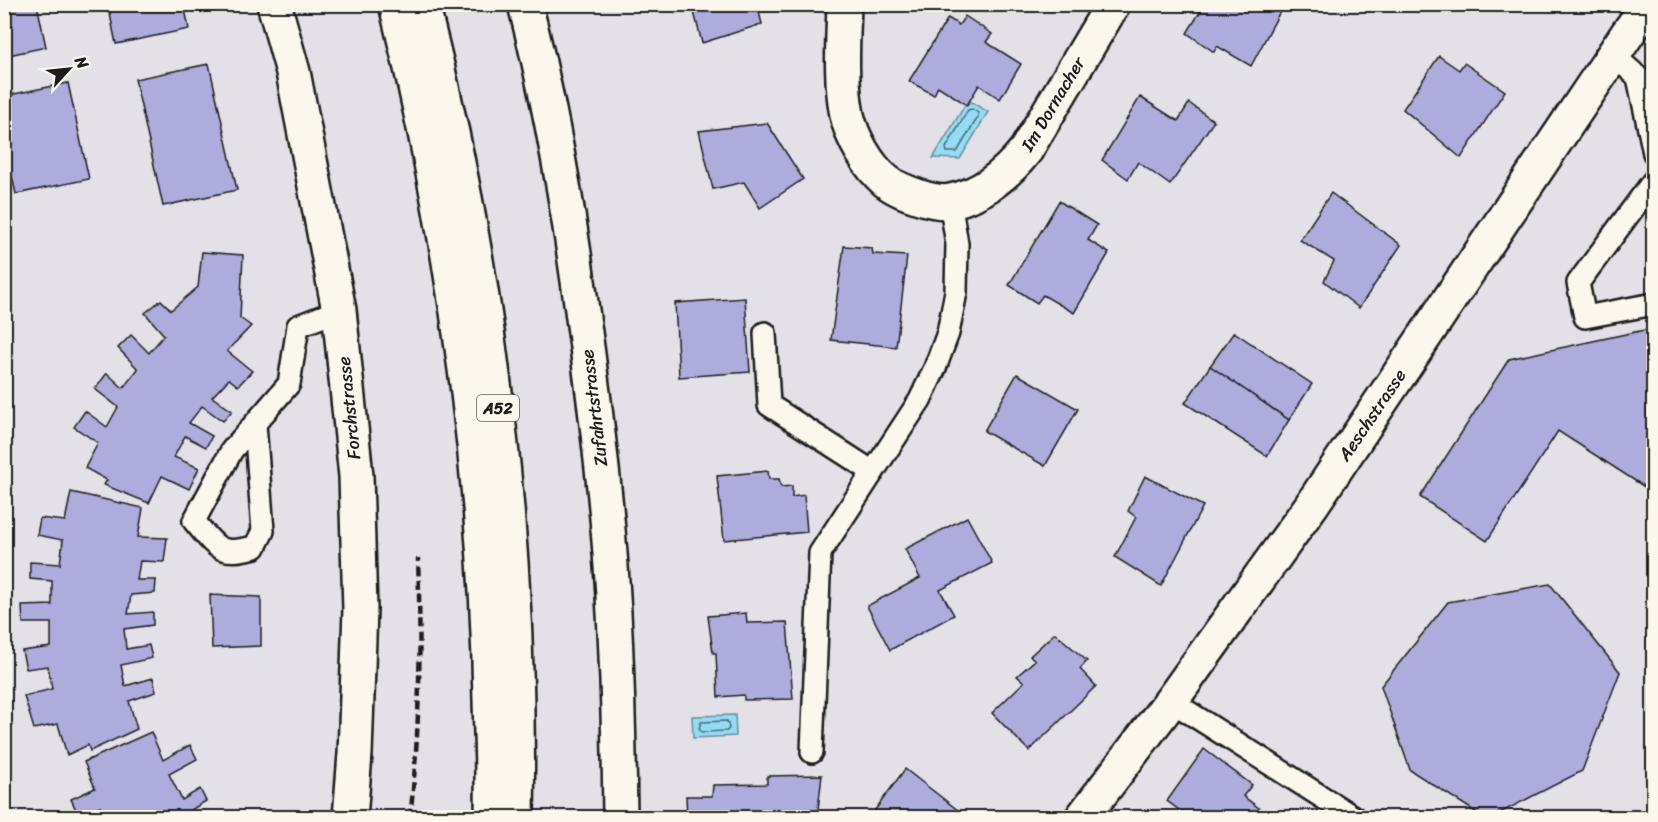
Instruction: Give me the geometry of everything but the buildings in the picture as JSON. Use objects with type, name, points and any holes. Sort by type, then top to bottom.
[{"type":"main road","name":"Forchstrasse","points":[[274,4],[293,72],[339,310],[356,476],[360,609],[355,754],[350,818]]},
{"type":"main road","name":"A52","points":[[396,4],[435,176],[461,329],[471,409],[480,493],[486,585],[490,665],[492,818]]},
{"type":"main road","name":"A52","points":[[422,4],[460,168],[498,404],[514,608],[519,746],[517,818]]},
{"type":"main road","name":"Zufahrtstrasse","points":[[525,4],[539,58],[571,228],[593,390],[609,542],[619,706],[620,818]]},
{"type":"main road","name":"Im Dornacher","points":[[844,4],[843,87],[848,116],[859,147],[885,181],[900,190],[929,200],[950,201],[982,188],[1015,165],[1113,4]]},
{"type":"main road","name":"Aeschstrasse","points":[[1082,818],[1171,701],[1311,506],[1649,4]]},
{"type":"lane","points":[[1614,54],[1638,77],[1653,153]]},
{"type":"lane","points":[[1653,180],[1578,283],[1585,317],[1653,304]]},
{"type":"lane","points":[[812,752],[820,553],[920,400],[948,333],[956,292],[957,244],[950,201]]},
{"type":"lane","points":[[255,424],[263,531],[255,547],[235,552],[217,548],[194,521],[232,450],[289,384],[298,326],[339,310]]},
{"type":"lane","points":[[765,333],[769,405],[873,472]]},
{"type":"lane","points":[[1171,701],[1355,818]]},
{"type":"water","points":[[968,100],[988,112],[960,159],[933,158]]},
{"type":"water","points":[[735,715],[736,736],[693,738],[692,716]]},
{"type":"railway","points":[[410,818],[419,688],[418,558]]}]
